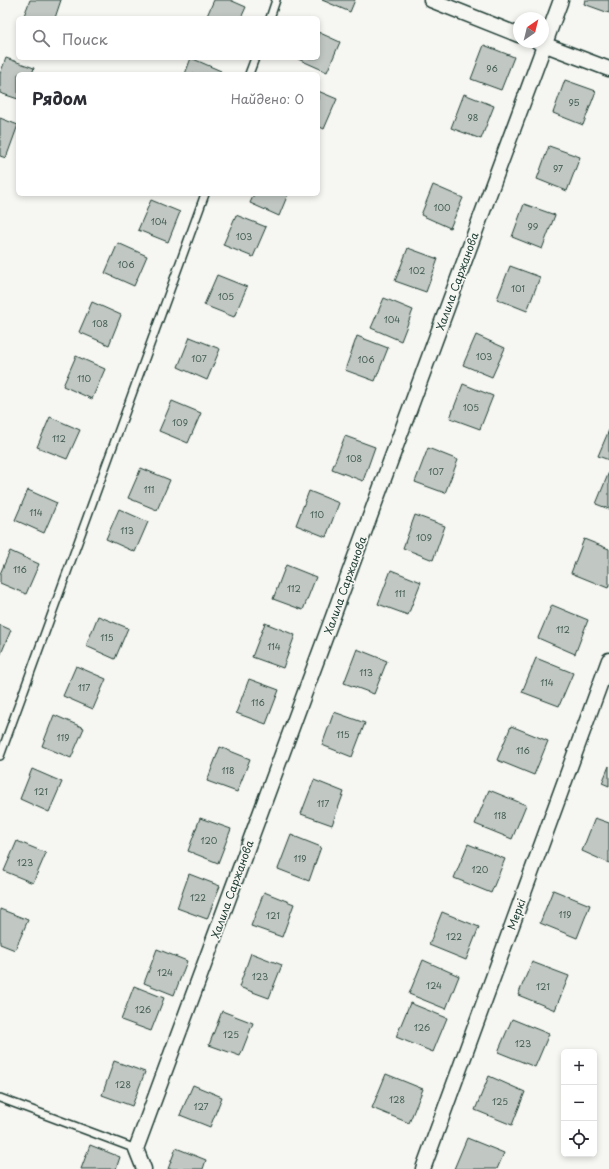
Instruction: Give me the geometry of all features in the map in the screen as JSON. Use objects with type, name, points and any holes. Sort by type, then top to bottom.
[{"type":"street","points":[[431,0],[513,33]]},
{"type":"street","name":"Халила Саржанова","points":[[549,26],[561,0]]},
{"type":"street","points":[[549,46],[609,70]]},
{"type":"street","name":"Халила Саржанова","points":[[136,1150],[539,48]]},
{"type":"street","name":"Меркі","points":[[423,1169],[609,660]]},
{"type":"street","points":[[136,1150],[144,1169]]},
{"type":"lane","points":[[271,16],[276,0]]},
{"type":"lane","points":[[250,72],[254,60]]},
{"type":"lane","points":[[0,756],[204,196]]},
{"type":"lane","points":[[0,1098],[136,1150]]},
{"type":"building","points":[[30,0],[61,0],[56,16],[24,16]]},
{"type":"building","points":[[214,0],[230,0],[246,7],[242,16],[207,16]]},
{"type":"building","points":[[322,0],[355,0],[350,12]]},
{"type":"building","points":[[585,0],[609,0],[609,13],[584,4]]},
{"type":"building","points":[[320,33],[340,42],[327,72],[300,60],[320,60]]},
{"type":"building","points":[[484,45],[514,57],[501,90],[471,79]]},
{"type":"building","points":[[6,58],[34,68],[33,72],[16,72],[16,98],[0,93],[0,74]]},
{"type":"building","points":[[190,60],[196,60],[221,71],[220,72],[186,72]]},
{"type":"building","points":[[565,80],[596,91],[583,125],[553,113]]},
{"type":"building","points":[[320,92],[337,99],[324,129],[320,127]]},
{"type":"building","points":[[464,94],[494,106],[481,139],[451,128]]},
{"type":"building","points":[[0,118],[16,124],[16,130],[6,158],[0,156]]},
{"type":"building","points":[[549,146],[580,157],[567,191],[537,179]]},
{"type":"building","points":[[433,185],[463,198],[450,228],[421,215]]},
{"type":"building","points":[[253,196],[287,196],[279,216],[250,203]]},
{"type":"building","points":[[151,200],[180,212],[168,242],[138,230]]},
{"type":"building","points":[[524,204],[555,215],[542,249],[512,237]]},
{"type":"building","points":[[236,215],[266,227],[253,257],[223,245]]},
{"type":"building","points":[[118,243],[147,256],[134,286],[105,273]]},
{"type":"building","points":[[408,248],[438,259],[426,292],[395,281]]},
{"type":"building","points":[[510,266],[540,277],[527,311],[497,299]]},
{"type":"building","points":[[217,275],[247,287],[234,317],[204,305]]},
{"type":"building","points":[[384,298],[413,310],[401,341],[371,328]]},
{"type":"building","points":[[92,302],[121,315],[109,345],[79,332]]},
{"type":"building","points":[[476,335],[505,348],[492,377],[463,365]]},
{"type":"building","points":[[357,336],[388,348],[375,381],[345,370]]},
{"type":"building","points":[[190,337],[220,349],[207,380],[178,367]]},
{"type":"building","points":[[76,356],[105,369],[92,399],[63,386]]},
{"type":"building","points":[[463,384],[493,396],[480,429],[450,418]]},
{"type":"building","points":[[172,401],[201,413],[188,443],[159,431]]},
{"type":"building","points":[[50,417],[80,430],[67,459],[37,447]]},
{"type":"building","points":[[609,430],[609,460],[598,456]]},
{"type":"building","points":[[345,436],[375,447],[363,481],[332,469]]},
{"type":"building","points":[[428,448],[458,460],[445,493],[415,482]]},
{"type":"building","points":[[141,468],[170,480],[157,510],[128,498]]},
{"type":"building","points":[[609,472],[609,509],[596,504]]},
{"type":"building","points":[[28,490],[57,503],[44,533],[15,520]]},
{"type":"building","points":[[309,491],[339,503],[326,537],[296,525]]},
{"type":"building","points":[[119,509],[148,522],[135,552],[106,539]]},
{"type":"building","points":[[415,515],[445,526],[433,560],[403,548]]},
{"type":"building","points":[[584,539],[609,549],[608,588],[571,573]]},
{"type":"building","points":[[10,551],[39,564],[26,594],[0,583],[0,574]]},
{"type":"building","points":[[286,565],[316,577],[303,610],[273,599]]},
{"type":"building","points":[[391,570],[421,582],[408,615],[378,604]]},
{"type":"building","points":[[552,605],[588,620],[575,654],[538,638]]},
{"type":"building","points":[[98,616],[128,628],[115,659],[86,646]]},
{"type":"building","points":[[265,623],[295,635],[283,668],[252,657]]},
{"type":"building","points":[[0,625],[11,630],[0,656]]},
{"type":"building","points":[[357,649],[387,661],[374,694],[344,683]]},
{"type":"building","points":[[536,658],[573,673],[559,706],[522,692]]},
{"type":"building","points":[[76,666],[106,679],[93,709],[63,696]]},
{"type":"building","points":[[249,679],[279,690],[266,724],[236,713]]},
{"type":"building","points":[[334,712],[365,723],[352,757],[322,745]]},
{"type":"building","points":[[54,715],[84,728],[71,758],[42,746]]},
{"type":"building","points":[[511,726],[548,741],[534,775],[497,760]]},
{"type":"building","points":[[220,747],[250,759],[237,792],[207,781]]},
{"type":"building","points":[[609,766],[609,786],[602,783]]},
{"type":"building","points":[[32,769],[62,782],[49,812],[20,799]]},
{"type":"building","points":[[314,780],[344,792],[332,825],[301,814]]},
{"type":"building","points":[[489,790],[526,805],[512,839],[475,824]]},
{"type":"building","points":[[200,818],[231,829],[218,863],[188,851]]},
{"type":"building","points":[[595,818],[609,823],[609,863],[582,851]]},
{"type":"building","points":[[291,835],[321,847],[309,881],[278,869]]},
{"type":"building","points":[[17,841],[46,853],[33,883],[4,871]]},
{"type":"building","points":[[468,844],[505,859],[491,893],[454,878]]},
{"type":"building","points":[[189,874],[220,886],[207,919],[177,908]]},
{"type":"building","points":[[553,890],[590,905],[577,938],[540,923]]},
{"type":"building","points":[[264,892],[294,904],[282,937],[251,926]]},
{"type":"building","points":[[0,909],[28,920],[15,950],[0,944]]},
{"type":"building","points":[[442,912],[479,927],[466,960],[429,945]]},
{"type":"building","points":[[157,949],[187,961],[174,995],[144,983]]},
{"type":"building","points":[[251,953],[282,965],[269,998],[239,987]]},
{"type":"building","points":[[423,960],[459,976],[446,1009],[409,994]]},
{"type":"building","points":[[532,962],[569,976],[555,1010],[518,995]]},
{"type":"building","points":[[134,986],[164,998],[151,1031],[121,1020]]},
{"type":"building","points":[[410,1003],[447,1018],[433,1052],[396,1037]]},
{"type":"building","points":[[222,1011],[253,1023],[240,1056],[209,1045]]},
{"type":"building","points":[[512,1019],[549,1034],[535,1067],[498,1052]]},
{"type":"building","points":[[114,1061],[145,1072],[132,1106],[102,1095]]},
{"type":"building","points":[[386,1074],[423,1089],[409,1123],[372,1108]]},
{"type":"building","points":[[489,1076],[525,1092],[512,1125],[475,1110]]},
{"type":"building","points":[[193,1085],[222,1097],[210,1127],[180,1115]]},
{"type":"building","points":[[467,1138],[504,1153],[497,1169],[454,1169]]},
{"type":"building","points":[[90,1145],[120,1157],[116,1169],[81,1169]]},
{"type":"building","points":[[176,1148],[206,1160],[203,1169],[168,1169]]}]
